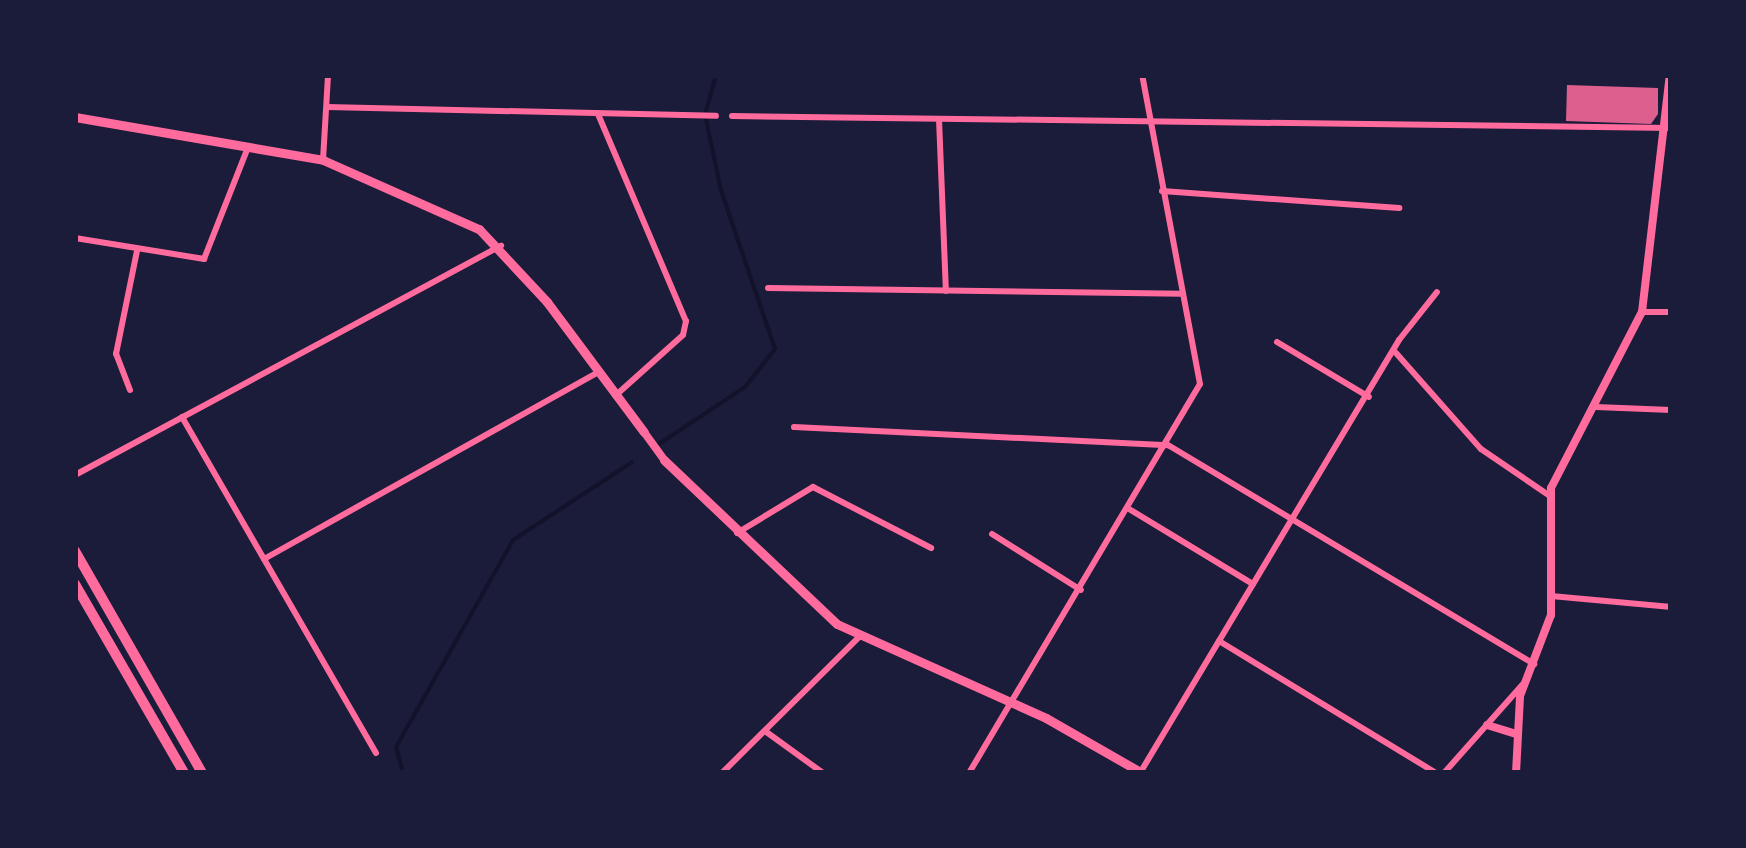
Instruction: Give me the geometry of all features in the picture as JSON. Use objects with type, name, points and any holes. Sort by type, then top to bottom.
[{"type":"main road","points":[[75,117],[247,150],[323,160],[432,205],[501,246],[644,432]]},
{"type":"main road","points":[[664,460],[736,534],[859,636],[1012,705],[1141,773]]},
{"type":"main road","points":[[75,551],[202,773]]},
{"type":"main road","points":[[75,584],[184,773]]},
{"type":"street","points":[[323,160],[328,75]]},
{"type":"street","points":[[969,773],[1130,510],[1200,384],[1142,75]]},
{"type":"street","points":[[1220,640],[1440,773],[1522,685],[1535,665],[1552,596],[1550,496],[1642,312],[1670,128],[1670,75]]},
{"type":"street","points":[[326,107],[716,116]]},
{"type":"street","points":[[598,114],[686,321],[683,335],[615,396]]},
{"type":"street","points":[[732,116],[1670,128]]},
{"type":"street","points":[[938,119],[946,290]]},
{"type":"street","points":[[75,238],[137,251],[208,257],[247,150]]},
{"type":"street","points":[[1162,192],[1399,208]]},
{"type":"street","points":[[75,475],[501,246]]},
{"type":"street","points":[[130,390],[116,354],[137,251]]},
{"type":"street","points":[[768,288],[1182,294]]},
{"type":"street","points":[[1141,773],[1291,520],[1437,292]]},
{"type":"street","points":[[1642,312],[1671,312]]},
{"type":"street","points":[[1277,342],[1370,397]]},
{"type":"street","points":[[1396,353],[1482,449],[1550,496]]},
{"type":"street","points":[[264,559],[599,372]]},
{"type":"street","points":[[1596,407],[1671,410]]},
{"type":"street","points":[[182,417],[376,753]]},
{"type":"street","points":[[794,426],[1168,444],[1535,665]]},
{"type":"street","points":[[644,432],[664,460]]},
{"type":"street","points":[[736,534],[813,487],[931,548]]},
{"type":"street","points":[[1130,510],[1253,584]]},
{"type":"street","points":[[992,534],[1081,590]]},
{"type":"street","points":[[1552,596],[1671,607]]},
{"type":"street","points":[[722,773],[859,636]]},
{"type":"street","points":[[1516,773],[1522,685]]},
{"type":"street","points":[[1488,725],[1517,734]]},
{"type":"street","points":[[766,731],[823,773]]},
{"type":"building","points":[[1567,85],[1658,88],[1658,114],[1651,124],[1566,121]]},
{"type":"waterway","points":[[659,444],[745,387],[775,349],[721,190],[705,115],[716,75]]},
{"type":"waterway","points":[[403,773],[396,747],[513,540],[632,462]]}]
